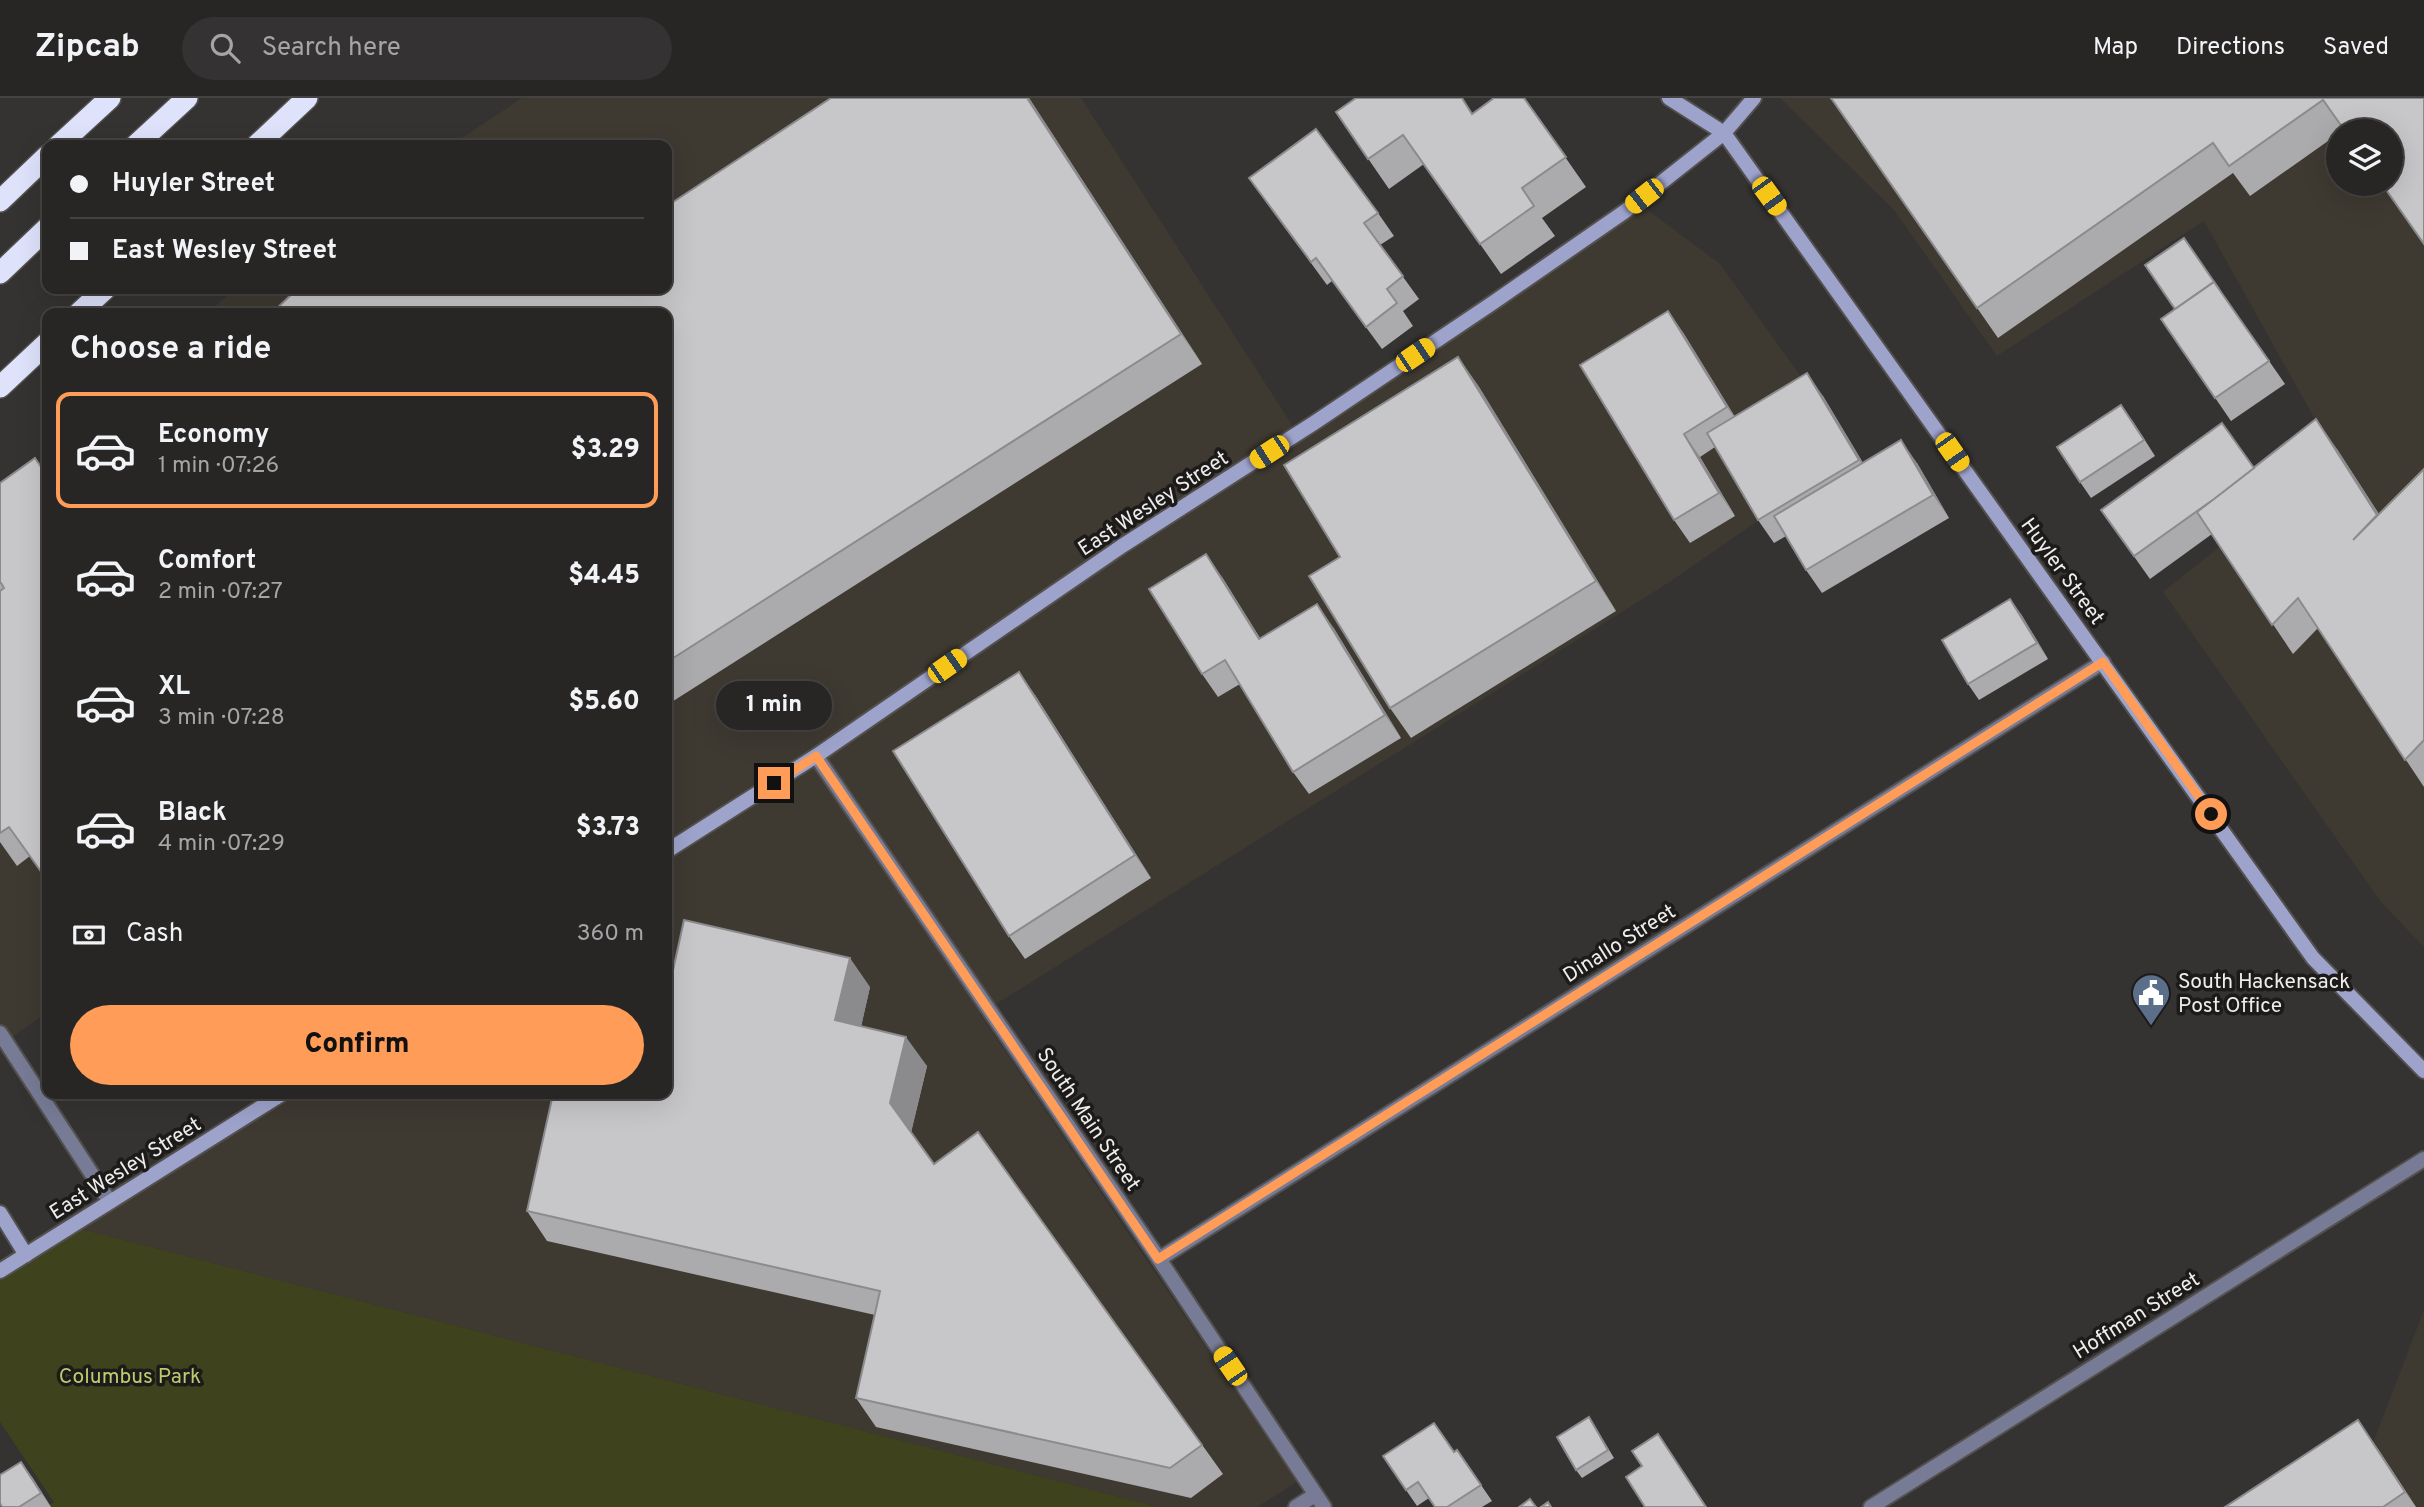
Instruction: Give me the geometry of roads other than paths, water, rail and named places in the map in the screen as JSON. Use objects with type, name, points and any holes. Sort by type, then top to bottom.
[{"type":"highway","points":[[64,140],[110,98]]},
{"type":"highway","points":[[141,140],[187,98]]},
{"type":"highway","points":[[262,140],[307,98]]},
{"type":"highway","points":[[0,201],[42,161]]},
{"type":"highway","points":[[0,273],[42,233]]},
{"type":"highway","points":[[84,308],[100,294]]},
{"type":"highway","points":[[0,387],[42,348]]},
{"type":"street","name":"Huyler Street","points":[[1669,98],[1724,133],[2314,958],[2424,1071]]},
{"type":"street","name":"East Wesley Street","points":[[672,848],[816,756],[1122,546],[1290,439],[1624,212],[1724,133],[1754,98]]},
{"type":"street","name":"Dinallo Street","points":[[1158,1259],[2103,662]]},
{"type":"street","name":"South Main Street","points":[[816,756],[1319,1501]]},
{"type":"street","points":[[0,1033],[42,1098]]},
{"type":"street","points":[[43,1099],[110,1202]]},
{"type":"street","name":"East Wesley Street","points":[[0,1271],[274,1099]]},
{"type":"street","name":"Hoffman Street","points":[[1871,1507],[2424,1158]]},
{"type":"street","points":[[0,1213],[26,1255]]},
{"type":"street","points":[[1296,1507],[1319,1501]]},
{"type":"place","name":"South Hackensack Post Office","points":[[2151,1027]]},
{"type":"park label","name":"Columbus Park","points":[[130,1376]]}]
